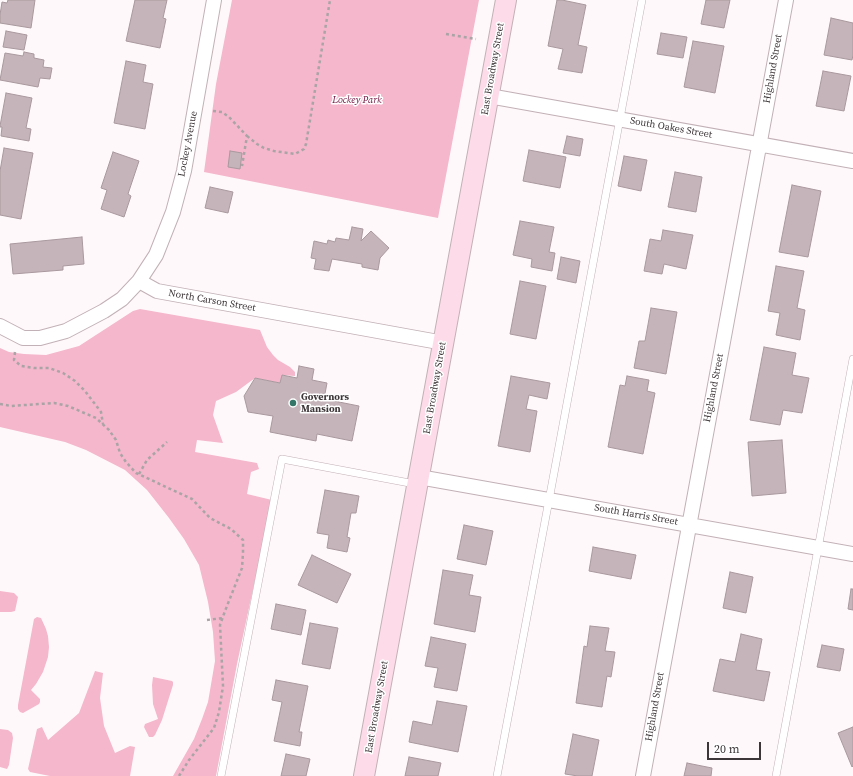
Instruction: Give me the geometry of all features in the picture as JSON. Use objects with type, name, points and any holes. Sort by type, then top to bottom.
[{"type":"street","name":"Lockey Avenue","points":[[139,281],[156,255],[174,212],[184,171],[214,0]]},
{"type":"street","name":"East Broadway Street","points":[[364,776],[506,0]]},
{"type":"street","name":"Highland Street","points":[[642,776],[786,0]]},
{"type":"street","name":"South Oakes Street","points":[[488,96],[853,161]]},
{"type":"street","points":[[0,326],[23,338],[40,338],[66,331],[104,311],[122,299],[139,281]]},
{"type":"street","name":"North Carson Street","points":[[139,281],[157,291],[444,343]]},
{"type":"street","name":"South Harris Street","points":[[418,481],[549,500],[853,554]]},
{"type":"lane","points":[[497,776],[642,0]]},
{"type":"lane","points":[[776,776],[853,359]]},
{"type":"lane","points":[[222,776],[282,459],[418,481]]},
{"type":"path","points":[[213,111],[222,112],[229,117],[247,136],[264,148],[274,152],[294,154],[304,149],[330,0]]},
{"type":"path","points":[[446,34],[476,39]]},
{"type":"path","points":[[242,166],[247,136]]},
{"type":"path","points":[[15,352],[14,360],[21,366],[49,368],[63,372],[75,381],[86,391],[101,412],[103,425]]},
{"type":"path","points":[[0,404],[11,406],[54,403],[68,406],[96,418],[109,430],[116,440],[120,453],[136,473],[192,499],[210,518],[231,529],[243,540],[242,568],[220,626],[223,686],[219,712],[214,728],[189,760],[179,776]]},
{"type":"path","points":[[139,474],[147,460],[167,442]]},
{"type":"path","points":[[207,620],[223,618]]},
{"type":"green space","name":"Lockey Park","points":[[232,0],[479,0],[438,218],[204,172],[216,84]]},
{"type":"green space","points":[[140,309],[260,330],[267,347],[273,355],[295,372],[295,376],[282,375],[280,383],[255,378],[236,392],[216,401],[213,415],[223,443],[197,440],[195,452],[257,463],[259,469],[251,472],[247,494],[272,500],[237,664],[216,776],[173,776],[194,739],[202,719],[208,702],[215,661],[213,632],[208,602],[199,565],[184,539],[147,490],[125,470],[86,450],[65,442],[0,427],[0,348],[9,352],[46,355],[79,346],[133,311]]},
{"type":"green space","points":[[0,591],[14,593],[18,597],[15,611],[0,612]]},
{"type":"green space","points":[[37,617],[41,618],[48,636],[48,657],[43,672],[31,690],[40,699],[40,702],[23,713],[18,709],[18,705],[34,619]]},
{"type":"green space","points":[[95,671],[103,673],[100,698],[104,726],[115,753],[130,746],[135,747],[130,776],[50,776],[30,772],[28,769],[37,729],[42,727],[48,740],[79,713]]},
{"type":"green space","points":[[153,677],[172,681],[173,685],[162,720],[155,735],[153,737],[149,737],[144,727],[145,724],[158,719],[153,704]]},
{"type":"green space","points":[[0,729],[8,730],[12,733],[13,738],[9,765],[7,769],[0,767]]},
{"type":"building","points":[[8,0],[35,0],[31,28],[0,23],[2,2],[7,3]]},
{"type":"building","points":[[135,0],[167,0],[163,18],[166,19],[160,48],[126,41]]},
{"type":"building","points":[[557,0],[586,5],[578,45],[587,47],[582,73],[558,69],[563,49],[548,46]]},
{"type":"building","points":[[706,0],[730,0],[724,28],[701,24]]},
{"type":"building","points":[[831,18],[853,23],[852,60],[824,55]]},
{"type":"building","points":[[6,31],[27,35],[24,50],[3,47]]},
{"type":"building","points":[[661,33],[687,37],[683,58],[657,54]]},
{"type":"building","points":[[693,41],[724,46],[715,93],[684,87]]},
{"type":"building","points":[[24,52],[34,54],[34,58],[44,60],[43,67],[52,68],[50,79],[40,78],[38,87],[0,80],[5,53],[23,56]]},
{"type":"building","points":[[126,61],[146,65],[143,82],[153,84],[145,129],[114,123]]},
{"type":"building","points":[[823,71],[851,76],[844,111],[816,106]]},
{"type":"building","points":[[6,93],[32,98],[26,128],[31,129],[29,141],[1,136],[2,127],[0,126]]},
{"type":"building","points":[[567,136],[583,139],[580,156],[563,153]]},
{"type":"building","points":[[4,148],[33,153],[21,219],[0,215],[0,171]]},
{"type":"building","points":[[529,150],[566,157],[560,188],[523,181]]},
{"type":"building","points":[[230,151],[242,153],[240,169],[228,167]]},
{"type":"building","points":[[113,152],[139,161],[128,194],[131,196],[124,217],[101,209],[107,190],[101,188]]},
{"type":"building","points":[[624,156],[647,160],[641,191],[618,186]]},
{"type":"building","points":[[675,172],[702,177],[696,212],[668,207]]},
{"type":"building","points":[[792,185],[821,191],[808,257],[779,252]]},
{"type":"building","points":[[210,187],[233,192],[228,213],[205,208]]},
{"type":"building","points":[[520,221],[554,227],[549,252],[555,253],[552,271],[531,267],[532,259],[513,255]]},
{"type":"building","points":[[352,227],[363,229],[361,241],[371,231],[389,248],[380,258],[378,270],[362,267],[362,264],[332,259],[329,271],[314,269],[316,259],[311,258],[314,241],[327,244],[328,240],[335,242],[336,238],[349,240]]},
{"type":"building","points":[[663,230],[693,235],[686,269],[664,264],[662,274],[644,271],[650,239],[661,241]]},
{"type":"building","points":[[82,237],[84,264],[63,266],[63,270],[13,274],[10,244]]},
{"type":"building","points":[[561,257],[580,261],[576,283],[557,279]]},
{"type":"building","points":[[776,266],[804,271],[797,308],[805,310],[800,340],[776,335],[780,313],[768,311]]},
{"type":"building","points":[[520,281],[546,286],[536,339],[510,334]]},
{"type":"building","points":[[651,308],[677,312],[666,374],[634,368],[639,341],[645,341]]},
{"type":"building","points":[[764,347],[796,353],[792,375],[809,378],[802,413],[783,410],[780,425],[750,420]]},
{"type":"building","name":"Governors Mansion","points":[[299,366],[314,369],[312,380],[327,383],[324,399],[359,406],[352,441],[317,434],[316,441],[270,432],[273,416],[248,412],[244,396],[255,378],[280,383],[282,375],[297,378]]},
{"type":"building","points":[[511,376],[550,383],[547,399],[529,395],[526,409],[537,411],[530,452],[498,446]]},
{"type":"building","points":[[627,376],[649,380],[647,391],[655,393],[643,454],[608,447],[620,385],[625,386]]},
{"type":"building","points":[[782,440],[786,493],[752,496],[748,442]]},
{"type":"building","points":[[325,490],[359,496],[356,513],[351,513],[347,537],[350,538],[347,552],[327,548],[329,535],[317,533]]},
{"type":"building","points":[[464,525],[493,531],[486,565],[457,559]]},
{"type":"building","points":[[593,547],[636,555],[631,579],[589,571]]},
{"type":"building","points":[[312,555],[351,574],[337,603],[298,585]]},
{"type":"building","points":[[443,570],[473,575],[469,595],[481,597],[475,632],[434,624]]},
{"type":"building","points":[[730,572],[753,577],[746,613],[723,608]]},
{"type":"building","points":[[851,589],[853,589],[853,610],[848,609]]},
{"type":"building","points":[[276,604],[306,610],[301,635],[271,629]]},
{"type":"building","points":[[310,623],[338,628],[330,669],[302,664]]},
{"type":"building","points":[[590,626],[609,628],[605,651],[615,652],[611,677],[607,676],[602,707],[576,703],[584,646],[587,647]]},
{"type":"building","points":[[741,634],[762,639],[756,670],[770,672],[764,701],[713,691],[720,659],[735,662]]},
{"type":"building","points":[[431,637],[466,644],[457,691],[434,687],[438,668],[425,666]]},
{"type":"building","points":[[822,645],[844,649],[840,671],[817,667]]},
{"type":"building","points":[[276,680],[308,686],[299,732],[302,732],[300,746],[274,741],[282,702],[272,700]]},
{"type":"building","points":[[437,701],[467,706],[458,752],[409,742],[413,721],[432,725]]},
{"type":"building","points":[[853,727],[853,766],[852,767],[838,733]]},
{"type":"building","points":[[573,734],[599,740],[592,776],[565,774]]},
{"type":"building","points":[[286,754],[310,759],[306,776],[281,776]]},
{"type":"building","points":[[409,757],[441,763],[438,776],[405,776]]},
{"type":"building","points":[[687,763],[712,768],[711,776],[684,776]]},
{"type":"place","name":"Governors Mansion","points":[[293,403]]}]
